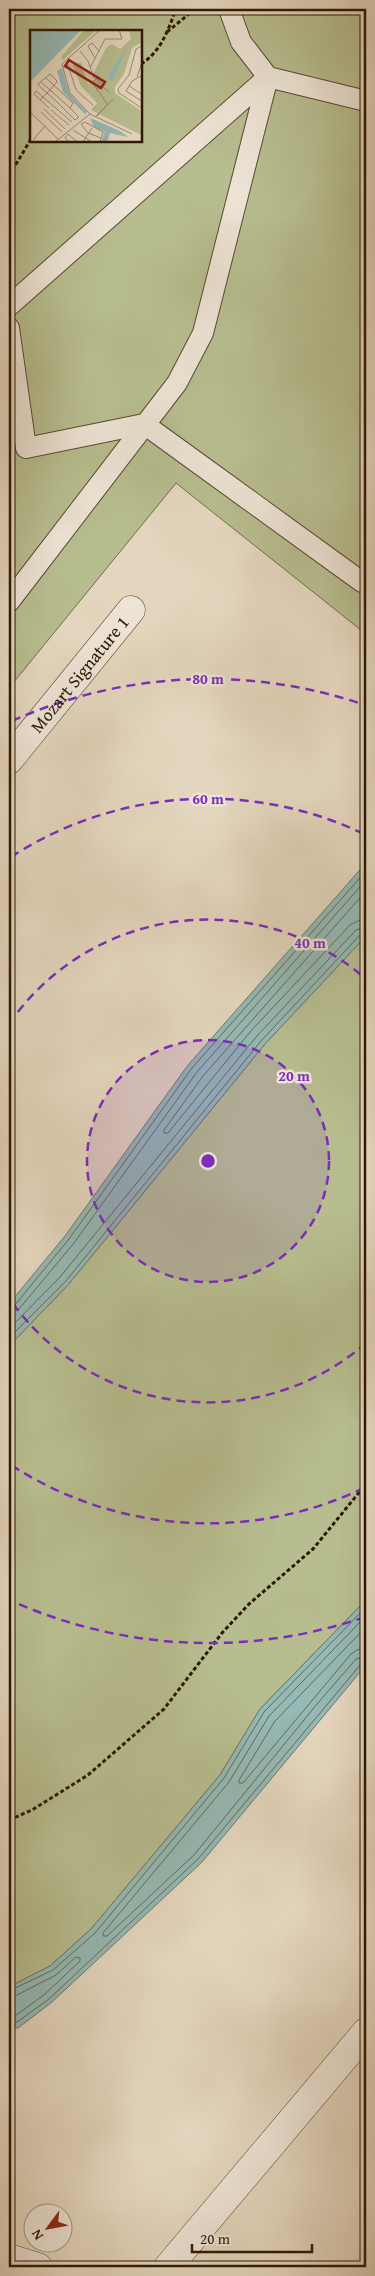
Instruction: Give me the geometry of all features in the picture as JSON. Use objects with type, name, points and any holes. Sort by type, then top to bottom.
[{"type":"street","name":"Mozart Signature 1","points":[[9,760],[130,610]]},
{"type":"street","points":[[168,2267],[366,2032]]},
{"type":"street","points":[[9,2258],[38,2267]]},
{"type":"lane","points":[[229,9],[241,42],[268,77],[366,101]]},
{"type":"lane","points":[[9,306],[268,77]]},
{"type":"lane","points":[[9,602],[176,383],[202,333],[268,77]]},
{"type":"lane","points":[[9,328],[26,448],[144,424],[362,582],[366,582]]},
{"type":"path","points":[[142,63],[153,57],[167,32],[176,9]]},
{"type":"path","points":[[167,32],[195,9]]},
{"type":"path","points":[[9,176],[30,141]]},
{"type":"path","points":[[9,1820],[32,1810],[88,1775],[157,1715],[248,1604],[313,1549],[366,1484]]},
{"type":"green space","points":[[9,9],[366,9],[366,634],[176,483],[9,688]]},
{"type":"green space","points":[[366,936],[366,1600],[260,1709],[220,1775],[91,1929],[50,1966],[9,1987],[9,1346],[68,1285],[265,1044]]},
{"type":"water","points":[[366,863],[366,936],[265,1044],[68,1285],[9,1346],[9,1304],[65,1236],[188,1065]]},
{"type":"water","points":[[366,1600],[366,1665],[202,1862],[52,2002],[18,2028],[9,2027],[9,1987],[50,1966],[91,1929],[220,1775],[260,1709]]}]
